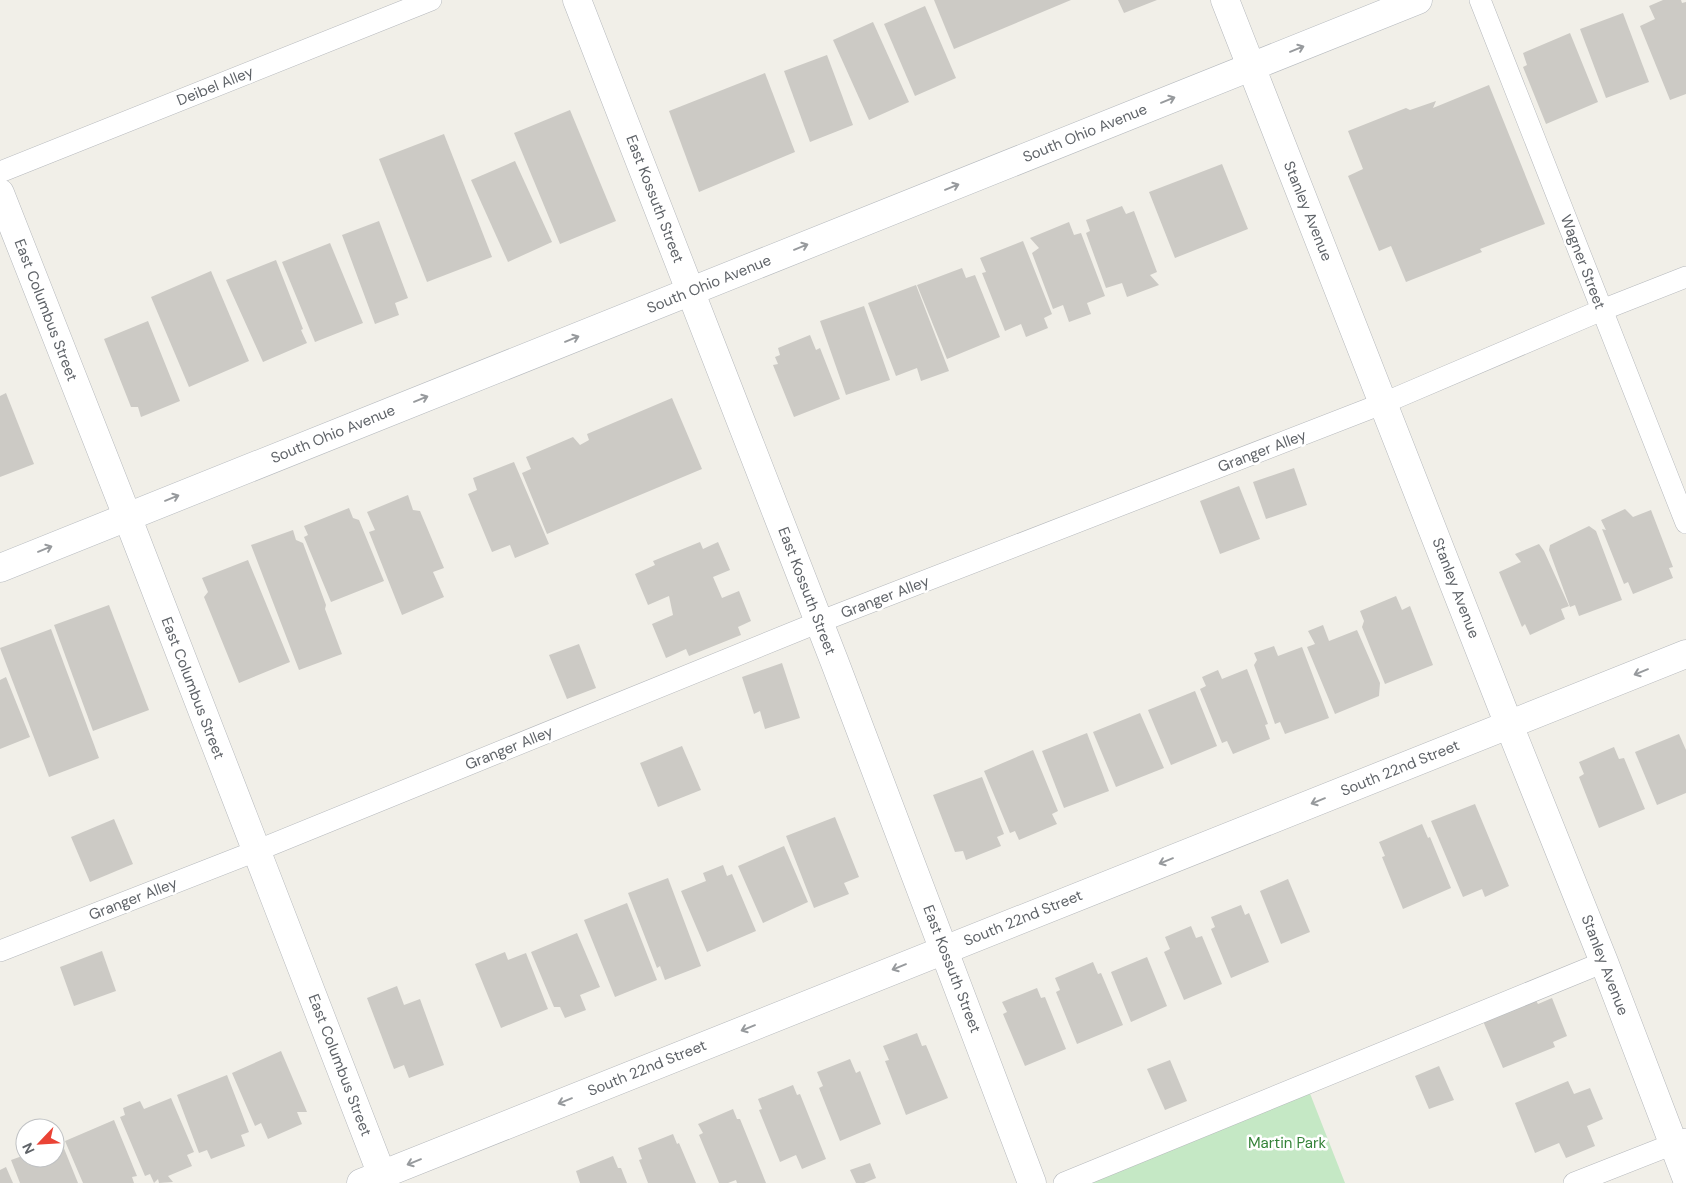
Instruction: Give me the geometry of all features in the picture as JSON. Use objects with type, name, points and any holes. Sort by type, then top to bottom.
[{"type":"street","name":"East Kossuth Street","points":[[578,0],[819,622],[1032,1183]]},
{"type":"street","name":"Stanley Avenue","points":[[1225,0],[1509,725],[1604,962],[1680,1141],[1686,1177]]},
{"type":"street","name":"South Ohio Avenue","points":[[0,568],[1418,0]]},
{"type":"street","name":"East Columbus Street","points":[[0,193],[256,850],[376,1180]]},
{"type":"street","name":"South 22nd Street","points":[[376,1180],[944,949],[1686,654]]},
{"type":"lane","name":"Deibel Alley","points":[[0,172],[430,0]]},
{"type":"lane","name":"Wagner Street","points":[[1480,0],[1686,523]]},
{"type":"lane","name":"Granger Alley","points":[[0,951],[256,850],[819,622],[1384,403],[1602,310],[1686,277]]},
{"type":"lane","points":[[1064,1183],[1604,962]]},
{"type":"lane","points":[[1574,1183],[1680,1141]]},
{"type":"green space","name":"Martin Park","points":[[1309,1091],[1345,1183],[1085,1183]]},
{"type":"building","points":[[934,0],[1071,0],[954,49]]},
{"type":"building","points":[[1118,0],[1157,0],[1124,13]]},
{"type":"building","points":[[1663,0],[1681,0],[1682,3],[1686,2],[1686,94],[1670,100],[1640,26],[1655,19],[1649,6]]},
{"type":"building","points":[[925,6],[956,78],[915,96],[884,24]]},
{"type":"building","points":[[1623,13],[1649,82],[1606,98],[1580,29]]},
{"type":"building","points":[[873,22],[909,102],[869,120],[833,40]]},
{"type":"building","points":[[1570,33],[1598,102],[1546,124],[1523,67],[1527,65],[1523,53]]},
{"type":"building","points":[[827,55],[853,125],[810,142],[784,71]]},
{"type":"building","points":[[765,73],[795,152],[699,192],[669,111]]},
{"type":"building","points":[[1489,85],[1545,224],[1480,249],[1482,252],[1406,282],[1391,246],[1379,251],[1348,176],[1363,169],[1348,131],[1406,108],[1410,110],[1436,101],[1433,108]]},
{"type":"building","points":[[570,110],[616,221],[560,244],[514,133]]},
{"type":"building","points":[[444,134],[492,257],[427,282],[379,159]]},
{"type":"building","points":[[515,161],[552,242],[508,262],[471,180]]},
{"type":"building","points":[[1222,164],[1248,229],[1175,258],[1149,192]]},
{"type":"building","points":[[1122,206],[1126,214],[1134,211],[1157,272],[1150,275],[1159,285],[1127,297],[1122,283],[1106,288],[1086,233],[1090,231],[1086,220]]},
{"type":"building","points":[[379,221],[408,298],[395,303],[399,315],[375,324],[342,235]]},
{"type":"building","points":[[1069,222],[1074,235],[1081,233],[1105,296],[1087,303],[1091,314],[1069,322],[1063,305],[1053,309],[1032,253],[1039,248],[1030,238]]},
{"type":"building","points":[[1023,241],[1052,314],[1044,318],[1048,328],[1026,337],[1021,324],[1005,331],[982,273],[986,272],[980,258]]},
{"type":"building","points":[[330,243],[363,323],[315,342],[282,262]]},
{"type":"building","points":[[276,260],[307,343],[263,362],[226,280]]},
{"type":"building","points":[[962,268],[966,278],[975,275],[1000,337],[947,359],[917,285]]},
{"type":"building","points":[[211,271],[249,361],[189,387],[151,297]]},
{"type":"building","points":[[916,285],[949,371],[921,381],[917,368],[896,376],[868,303]]},
{"type":"building","points":[[864,306],[890,380],[846,395],[820,321]]},
{"type":"building","points":[[148,321],[180,401],[141,417],[138,407],[131,407],[104,339]]},
{"type":"building","points":[[810,335],[816,350],[820,348],[840,399],[794,417],[773,365],[778,364],[775,357],[780,355],[778,348]]},
{"type":"building","points":[[6,393],[34,464],[0,477],[0,396]]},
{"type":"building","points":[[672,398],[702,469],[547,534],[522,473],[531,469],[526,457],[573,437],[580,445],[589,440],[587,434]]},
{"type":"building","points":[[514,462],[549,544],[515,558],[510,545],[492,552],[468,494],[477,490],[473,478]]},
{"type":"building","points":[[1294,468],[1307,505],[1266,519],[1253,482]]},
{"type":"building","points":[[1239,486],[1260,539],[1220,554],[1200,501]]},
{"type":"building","points":[[408,495],[413,510],[420,511],[444,568],[433,572],[444,597],[402,615],[369,532],[375,530],[367,512]]},
{"type":"building","points":[[349,508],[353,518],[359,520],[384,581],[331,602],[304,537],[308,535],[304,526]]},
{"type":"building","points":[[1625,509],[1633,517],[1651,510],[1673,567],[1669,568],[1673,578],[1633,594],[1628,582],[1624,584],[1602,529],[1606,530],[1601,520]]},
{"type":"building","points":[[1589,526],[1596,531],[1622,600],[1579,616],[1575,605],[1570,607],[1549,550],[1550,545]]},
{"type":"building","points":[[293,530],[296,540],[303,543],[342,654],[299,670],[251,545]]},
{"type":"building","points":[[700,542],[703,549],[718,542],[730,570],[713,577],[722,598],[739,591],[751,621],[738,627],[741,635],[689,656],[686,649],[666,658],[652,624],[673,615],[669,596],[648,605],[635,574],[655,565],[653,561]]},
{"type":"building","points":[[1539,544],[1569,606],[1561,609],[1565,619],[1530,635],[1525,624],[1522,627],[1499,572],[1521,562],[1515,554]]},
{"type":"building","points":[[248,560],[290,662],[239,683],[204,597],[208,592],[202,578]]},
{"type":"building","points":[[1396,596],[1402,610],[1410,606],[1433,665],[1385,684],[1362,627],[1364,621],[1360,611]]},
{"type":"building","points":[[109,605],[149,710],[93,731],[54,625]]},
{"type":"building","points":[[1323,625],[1329,641],[1357,630],[1380,683],[1379,696],[1335,714],[1307,647],[1315,644],[1308,631]]},
{"type":"building","points":[[51,629],[99,758],[49,777],[0,648]]},
{"type":"building","points":[[579,644],[596,688],[567,699],[549,655]]},
{"type":"building","points":[[1274,646],[1278,656],[1302,647],[1329,718],[1285,734],[1280,722],[1275,724],[1254,665],[1257,660],[1254,653]]},
{"type":"building","points":[[782,663],[800,718],[765,729],[760,711],[754,714],[742,677]]},
{"type":"building","points":[[1247,669],[1268,724],[1265,725],[1270,739],[1233,754],[1227,741],[1222,743],[1200,689],[1206,686],[1202,677],[1218,670],[1222,679]]},
{"type":"building","points":[[6,677],[30,737],[0,749],[0,680]]},
{"type":"building","points":[[1195,691],[1217,746],[1171,765],[1148,710]]},
{"type":"building","points":[[1140,713],[1164,768],[1116,787],[1093,732]]},
{"type":"building","points":[[1087,733],[1109,791],[1064,808],[1042,751]]},
{"type":"building","points":[[1679,734],[1686,750],[1686,793],[1657,805],[1635,752]]},
{"type":"building","points":[[682,746],[701,790],[658,807],[640,763]]},
{"type":"building","points":[[1614,747],[1619,759],[1624,758],[1645,809],[1599,828],[1579,777],[1584,774],[1579,762]]},
{"type":"building","points":[[1033,750],[1058,811],[1052,814],[1057,824],[1019,840],[1015,831],[1010,833],[984,771]]},
{"type":"building","points":[[982,777],[1004,834],[997,837],[1001,846],[966,860],[963,851],[955,852],[933,795]]},
{"type":"building","points":[[1475,804],[1509,886],[1485,897],[1482,889],[1463,897],[1431,821]]},
{"type":"building","points":[[835,817],[859,877],[844,883],[849,894],[814,908],[786,836]]},
{"type":"building","points":[[114,819],[133,864],[90,882],[71,837]]},
{"type":"building","points":[[1422,824],[1428,838],[1430,837],[1451,888],[1403,909],[1382,857],[1385,856],[1379,842]]},
{"type":"building","points":[[784,846],[808,902],[763,923],[738,866]]},
{"type":"building","points":[[723,865],[727,876],[732,874],[756,931],[707,952],[681,891],[706,881],[703,873]]},
{"type":"building","points":[[668,878],[701,966],[665,980],[660,966],[657,968],[628,893]]},
{"type":"building","points":[[1288,879],[1310,932],[1281,944],[1260,891]]},
{"type":"building","points":[[627,903],[657,980],[615,997],[584,920]]},
{"type":"building","points":[[1241,905],[1245,915],[1249,913],[1269,962],[1231,978],[1211,929],[1215,927],[1211,917]]},
{"type":"building","points":[[1191,926],[1196,938],[1202,936],[1222,984],[1184,1000],[1164,952],[1170,949],[1165,937]]},
{"type":"building","points":[[577,933],[600,987],[580,995],[586,1010],[565,1018],[560,1007],[554,1007],[531,952]]},
{"type":"building","points":[[102,951],[116,991],[74,1006],[60,967]]},
{"type":"building","points":[[505,952],[508,960],[526,953],[548,1009],[501,1028],[475,964]]},
{"type":"building","points":[[1147,957],[1167,1006],[1131,1022],[1111,972]]},
{"type":"building","points":[[1093,962],[1098,974],[1101,973],[1123,1025],[1077,1044],[1056,992],[1060,990],[1055,978]]},
{"type":"building","points":[[397,986],[404,1005],[420,999],[444,1065],[409,1078],[404,1065],[394,1069],[367,998]]},
{"type":"building","points":[[1037,988],[1041,998],[1045,997],[1066,1049],[1025,1066],[1003,1014],[1007,1012],[1002,1002]]},
{"type":"building","points":[[1552,998],[1567,1036],[1553,1042],[1555,1047],[1503,1068],[1483,1021],[1535,999],[1538,1004]]},
{"type":"building","points":[[917,1033],[922,1046],[926,1045],[948,1098],[906,1115],[885,1061],[889,1060],[883,1046]]},
{"type":"building","points":[[281,1051],[307,1112],[297,1112],[302,1124],[268,1139],[261,1123],[255,1126],[232,1073]]},
{"type":"building","points":[[850,1059],[856,1073],[860,1071],[881,1124],[840,1141],[819,1088],[823,1086],[817,1072]]},
{"type":"building","points":[[1170,1060],[1187,1101],[1165,1110],[1147,1069]]},
{"type":"building","points":[[1439,1066],[1454,1100],[1429,1109],[1415,1076]]},
{"type":"building","points":[[227,1075],[249,1132],[241,1135],[245,1146],[211,1159],[207,1150],[199,1153],[177,1095]]},
{"type":"building","points":[[1568,1081],[1574,1094],[1590,1088],[1603,1119],[1587,1126],[1595,1146],[1566,1158],[1559,1143],[1535,1153],[1515,1103]]},
{"type":"building","points":[[793,1085],[797,1095],[800,1094],[826,1159],[802,1169],[796,1155],[780,1162],[759,1110],[762,1109],[758,1099]]},
{"type":"building","points":[[171,1098],[194,1152],[187,1155],[192,1166],[168,1176],[173,1182],[159,1183],[158,1179],[154,1183],[150,1174],[145,1176],[120,1117],[125,1115],[123,1108],[140,1101],[144,1109]]},
{"type":"building","points":[[733,1109],[737,1119],[740,1119],[766,1183],[737,1183],[736,1180],[728,1183],[719,1183],[699,1135],[703,1133],[698,1124]]},
{"type":"building","points":[[114,1120],[137,1176],[132,1177],[134,1183],[83,1183],[65,1141]]},
{"type":"building","points":[[673,1134],[677,1144],[679,1143],[696,1183],[648,1183],[639,1160],[642,1159],[638,1148]]},
{"type":"building","points":[[65,1151],[78,1183],[20,1183],[11,1160],[15,1159],[15,1168],[65,1168]]},
{"type":"building","points":[[613,1156],[618,1168],[621,1168],[627,1183],[580,1183],[576,1171]]},
{"type":"building","points":[[870,1163],[876,1178],[864,1183],[856,1183],[850,1170]]},
{"type":"building","points":[[6,1167],[13,1183],[0,1183],[0,1170]]}]
